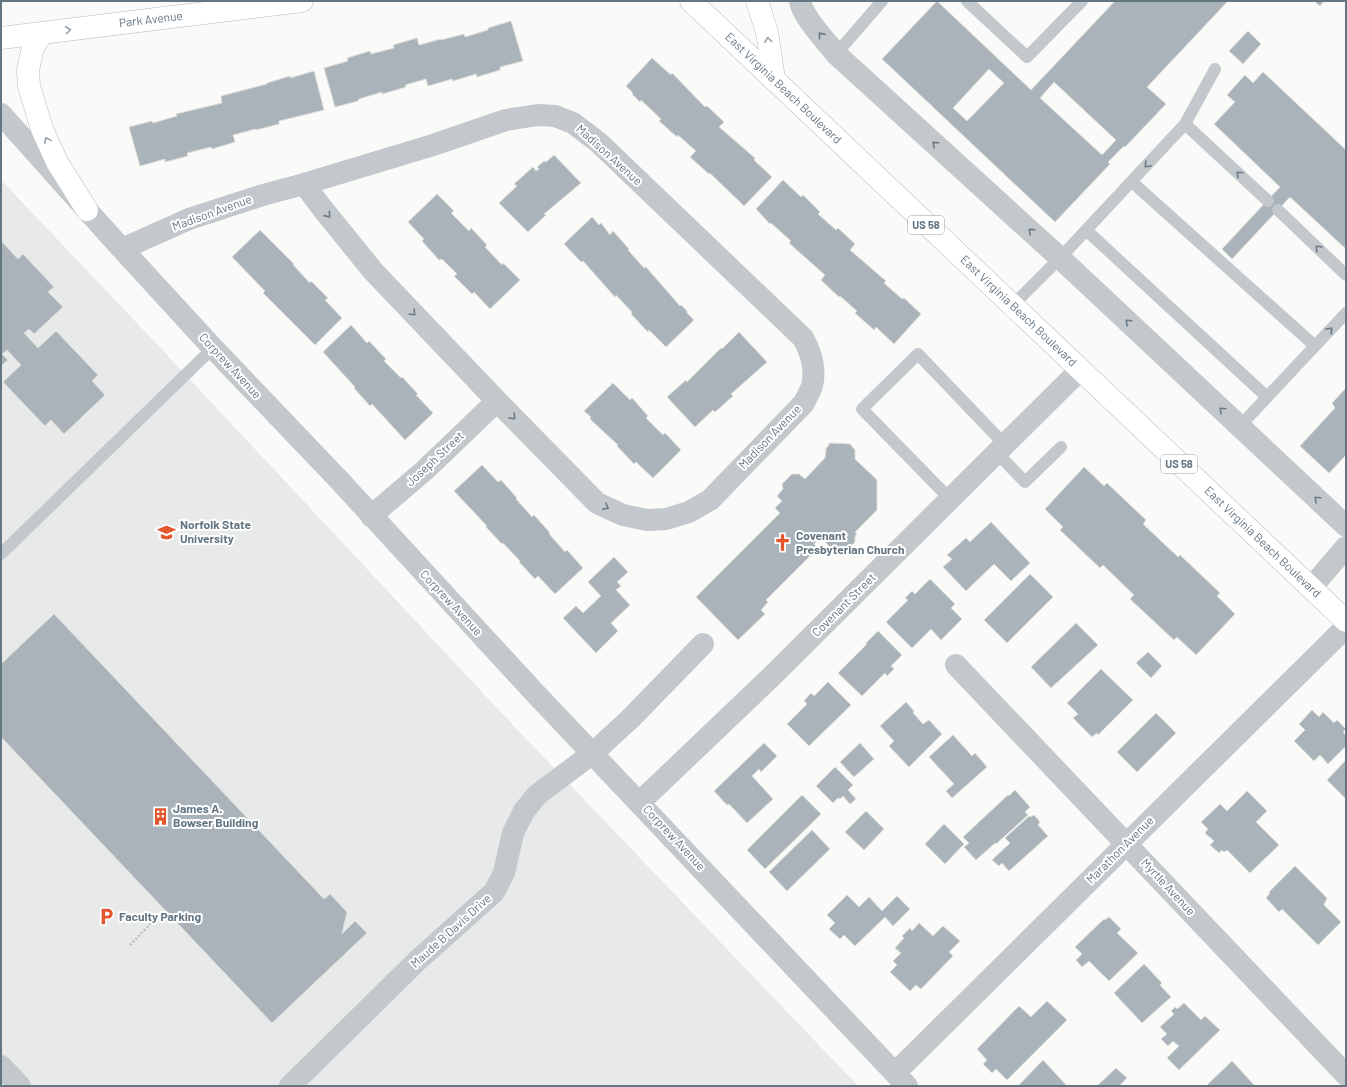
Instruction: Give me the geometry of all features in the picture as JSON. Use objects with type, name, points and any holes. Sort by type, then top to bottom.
[{"type":"main road","name":"Park Avenue","points":[[1,38],[42,34],[207,7],[302,1]]},
{"type":"main road","name":"East Virginia Beach Boulevard","points":[[691,1],[1346,621]]},
{"type":"main road","points":[[757,1],[767,32],[774,78]]},
{"type":"main road","points":[[42,34],[33,48],[28,70],[29,86],[42,129],[57,162],[87,210]]},
{"type":"street","points":[[800,1],[800,6],[836,54],[1060,258],[1346,526]]},
{"type":"street","name":"Corprew Avenue","points":[[1,114],[213,348],[340,481],[534,692],[640,802],[901,1079]]},
{"type":"street","name":"Madison Avenue","points":[[122,249],[189,219],[263,195],[433,145],[506,120],[538,115],[555,116],[573,123],[598,142],[802,338],[808,347],[814,368],[812,386],[804,403],[710,500],[689,512],[666,519],[647,520],[623,515],[597,503],[497,401],[373,271],[304,184]]},
{"type":"street","name":"Covenant Street","points":[[640,802],[771,677],[1080,370]]},
{"type":"street","name":"Joseph Street","points":[[371,516],[425,470],[497,401]]},
{"type":"street","points":[[1311,588],[1346,547]]},
{"type":"street","name":"Marathon Avenue","points":[[901,1079],[1127,843],[1346,627]]},
{"type":"street","name":"Maude B Davis Drive","points":[[290,1086],[418,960],[494,892],[504,873],[513,833],[524,811],[537,795],[592,753],[630,719],[703,644]]},
{"type":"street","name":"Myrtle Avenue","points":[[956,664],[1346,1075]]},
{"type":"street","points":[[1,1066],[20,1086]]},
{"type":"lane","points":[[836,54],[882,1]]},
{"type":"lane","points":[[967,1],[1027,57],[1080,2]]},
{"type":"lane","points":[[1012,306],[1060,258],[1185,124],[1215,69]]},
{"type":"lane","points":[[1185,124],[1268,201]]},
{"type":"lane","points":[[1132,182],[1315,346]]},
{"type":"lane","points":[[1278,210],[1346,275]]},
{"type":"lane","points":[[1086,230],[1266,397]]},
{"type":"lane","points":[[1240,426],[1346,313]]},
{"type":"lane","points":[[1,554],[213,348]]},
{"type":"lane","points":[[950,499],[862,409],[918,354],[1001,449],[1025,482],[1061,447]]},
{"type":"path","points":[[130,945],[158,916]]},
{"type":"shaded area","name":"Norfolk State University","points":[[1,180],[154,341],[511,723],[858,1086],[1,1086]]},
{"type":"building","points":[[937,1],[1031,90],[1115,1],[1228,1],[1147,87],[1166,104],[1125,147],[1124,146],[1108,162],[1110,164],[1055,222],[882,59]],"holes":[[[989,69],[1004,83],[967,121],[953,108]],[[1054,82],[1116,140],[1102,155],[1040,98]]]},
{"type":"building","points":[[1314,1],[1324,1],[1320,6]]},
{"type":"building","points":[[511,21],[523,61],[500,67],[500,70],[477,77],[476,74],[453,81],[452,79],[428,86],[426,79],[405,85],[406,87],[382,94],[382,92],[359,99],[358,101],[335,107],[324,68],[348,61],[347,58],[370,51],[371,54],[394,48],[393,45],[417,38],[419,45],[464,34],[465,37]]},
{"type":"building","points":[[1248,31],[1261,44],[1243,64],[1229,51]]},
{"type":"building","points":[[652,58],[671,75],[672,73],[705,107],[707,106],[724,122],[719,127],[755,158],[754,160],[772,177],[744,206],[710,173],[709,174],[690,157],[696,151],[659,121],[661,119],[641,100],[640,102],[626,86]]},
{"type":"building","points":[[314,71],[324,110],[279,121],[279,124],[233,135],[235,142],[212,149],[211,147],[187,153],[188,156],[165,162],[165,159],[140,166],[129,127],[152,121],[153,123],[177,116],[176,114],[222,103],[221,96],[267,84],[290,76],[290,78]]},
{"type":"building","points":[[1263,72],[1346,150],[1346,249],[1290,197],[1232,259],[1222,249],[1280,187],[1214,124],[1235,102],[1227,95],[1245,75],[1253,83]]},
{"type":"building","points":[[554,155],[581,183],[544,214],[546,215],[528,232],[499,203],[517,186],[514,184],[533,167],[536,171],[539,169],[537,167]]},
{"type":"building","points":[[783,180],[801,197],[803,195],[820,212],[818,214],[836,230],[838,228],[855,244],[850,250],[886,281],[884,283],[902,299],[904,298],[921,314],[894,344],[876,327],[874,330],[855,313],[857,311],[821,280],[825,275],[789,243],[791,241],[771,223],[770,224],[756,209]]},
{"type":"building","points":[[437,194],[454,211],[451,213],[469,231],[471,228],[487,245],[485,247],[502,265],[503,263],[520,280],[490,309],[474,292],[472,294],[454,276],[457,274],[442,259],[439,260],[422,241],[424,239],[408,222]]},
{"type":"building","points":[[592,217],[599,225],[601,223],[610,235],[613,231],[644,268],[646,267],[694,320],[666,347],[649,330],[648,332],[616,295],[615,297],[583,261],[581,262],[564,244]]},
{"type":"building","points":[[260,230],[294,264],[293,265],[310,283],[311,281],[328,298],[325,300],[342,318],[315,345],[263,293],[265,291],[232,257]]},
{"type":"building","points":[[1,241],[18,259],[23,254],[54,287],[48,292],[63,307],[34,334],[29,329],[24,333],[38,348],[56,331],[98,375],[92,381],[105,395],[64,434],[51,420],[45,426],[3,382],[21,365],[7,350],[2,354],[8,360],[1,366]]},
{"type":"building","points":[[351,325],[367,343],[369,341],[386,359],[384,361],[401,378],[402,377],[433,413],[405,440],[372,404],[370,406],[323,352]]},
{"type":"building","points":[[739,332],[767,362],[731,394],[733,396],[715,412],[713,410],[695,427],[667,397],[686,380],[687,382]]},
{"type":"building","points":[[613,383],[630,400],[632,398],[648,416],[646,418],[663,435],[665,433],[681,450],[653,478],[636,462],[634,464],[617,446],[618,445],[590,419],[591,417],[584,411]]},
{"type":"building","points":[[1346,388],[1346,455],[1329,473],[1300,446],[1335,408],[1332,403]]},
{"type":"building","name":"Covenant Presbyterian Church","points":[[830,443],[850,444],[855,450],[855,459],[877,480],[877,510],[855,532],[857,534],[855,536],[855,542],[850,547],[850,550],[829,549],[829,546],[821,537],[814,544],[818,548],[766,600],[768,602],[761,610],[765,614],[738,640],[696,597],[780,513],[775,508],[782,501],[777,496],[783,489],[782,484],[792,474],[799,474],[805,479],[825,458],[826,449]]},
{"type":"building","points":[[482,465],[498,482],[501,480],[532,517],[534,515],[565,552],[567,550],[583,568],[555,594],[538,576],[535,579],[454,491]]},
{"type":"building","points":[[1084,467],[1104,486],[1107,483],[1146,520],[1143,524],[1178,557],[1180,555],[1220,593],[1217,596],[1235,614],[1196,655],[1177,637],[1174,640],[1130,599],[1134,595],[1103,565],[1100,568],[1060,530],[1063,527],[1045,509]]},
{"type":"building","points":[[991,522],[1030,563],[1011,581],[994,564],[966,591],[943,567],[952,559],[947,555],[966,538],[970,542]]},
{"type":"building","points":[[614,557],[628,572],[617,582],[621,586],[616,590],[630,605],[611,623],[618,631],[596,653],[563,618],[576,606],[583,613],[601,596],[588,582]]},
{"type":"building","points":[[1030,574],[1053,597],[1007,643],[984,620]]},
{"type":"building","points":[[930,579],[955,604],[951,608],[962,619],[941,640],[931,629],[912,648],[886,622],[908,600],[905,598],[912,591],[915,594]]},
{"type":"building","name":"James A. Bowser Building","points":[[54,614],[324,899],[330,894],[347,912],[342,934],[355,921],[367,933],[272,1023],[1,737],[1,664]]},
{"type":"building","points":[[1076,623],[1098,645],[1051,688],[1031,667]]},
{"type":"building","points":[[878,631],[902,655],[891,666],[894,669],[887,676],[885,673],[862,696],[838,673]]},
{"type":"building","points":[[1148,652],[1162,666],[1151,678],[1136,663]]},
{"type":"building","points":[[1101,669],[1133,700],[1098,735],[1097,733],[1092,737],[1073,718],[1078,714],[1067,703]]},
{"type":"building","points":[[828,682],[851,705],[809,746],[787,724],[807,704],[804,701],[811,693],[814,696]]},
{"type":"building","points":[[906,702],[923,724],[929,720],[942,734],[909,767],[889,746],[894,741],[880,726]]},
{"type":"building","points":[[1312,710],[1319,717],[1323,712],[1334,723],[1337,720],[1346,729],[1343,732],[1346,736],[1346,746],[1328,764],[1320,755],[1314,761],[1294,741],[1305,730],[1299,724]]},
{"type":"building","points":[[1156,713],[1176,733],[1137,772],[1117,752]]},
{"type":"building","points":[[953,735],[972,756],[975,753],[987,767],[952,798],[946,791],[954,784],[929,757]]},
{"type":"building","points":[[764,743],[777,756],[761,772],[759,769],[752,776],[773,799],[747,823],[714,791]]},
{"type":"building","points":[[860,743],[874,759],[854,777],[840,762]]},
{"type":"building","points":[[1346,760],[1346,799],[1327,780]]},
{"type":"building","points":[[835,767],[853,785],[848,790],[856,799],[850,804],[843,796],[840,799],[838,798],[833,803],[816,786]]},
{"type":"building","points":[[1015,790],[1030,807],[1025,812],[1028,815],[976,860],[964,847],[969,843],[963,837]]},
{"type":"building","points":[[1247,791],[1267,811],[1256,822],[1279,845],[1250,873],[1227,850],[1224,852],[1222,850],[1219,853],[1210,845],[1214,841],[1205,833],[1208,829],[1201,822],[1220,804],[1227,811]]},
{"type":"building","points":[[802,795],[821,814],[765,869],[747,850]]},
{"type":"building","points":[[866,811],[884,829],[864,850],[845,832]]},
{"type":"building","points":[[1034,815],[1040,822],[1038,825],[1048,836],[1009,871],[1002,863],[999,866],[992,860],[1010,843],[1005,838],[1029,816]]},
{"type":"building","points":[[944,824],[964,844],[945,864],[925,844]]},
{"type":"building","points":[[812,830],[830,849],[787,891],[769,872]]},
{"type":"building","points":[[1295,866],[1327,898],[1324,905],[1341,922],[1318,945],[1282,909],[1279,912],[1266,898],[1270,893],[1269,892]]},
{"type":"building","points":[[847,895],[859,907],[869,897],[882,911],[897,896],[910,909],[893,926],[885,917],[855,946],[844,935],[840,939],[829,929],[835,923],[827,915]]},
{"type":"building","points":[[1109,917],[1121,929],[1117,933],[1138,953],[1109,981],[1089,961],[1082,967],[1076,960],[1082,954],[1075,947],[1104,919],[1105,920]]},
{"type":"building","points":[[919,923],[933,936],[943,926],[960,941],[949,952],[953,956],[921,989],[916,985],[910,991],[890,972],[897,965],[893,961],[901,953],[895,948],[904,938],[902,936],[910,928],[912,931]]},
{"type":"building","points":[[1144,964],[1162,983],[1160,985],[1171,997],[1142,1023],[1114,993]]},
{"type":"building","points":[[1047,1001],[1067,1020],[1007,1080],[996,1069],[992,1073],[983,1064],[987,1060],[977,1049],[1019,1006],[1031,1017]]},
{"type":"building","points":[[1184,1003],[1201,1020],[1205,1016],[1220,1030],[1179,1070],[1167,1058],[1179,1046],[1173,1041],[1168,1046],[1161,1039],[1167,1034],[1160,1027],[1174,1014],[1171,1011],[1175,1007],[1177,1009]]},
{"type":"building","points":[[1043,1060],[1067,1086],[1018,1086]]},
{"type":"building","points":[[1232,1061],[1255,1086],[1206,1086]]},
{"type":"building","points":[[1116,1068],[1127,1078],[1119,1086],[1097,1086]]},
{"type":"place","name":"Norfolk State University","points":[[167,532]]},
{"type":"place","name":"Covenant Presbyterian Church","points":[[783,543]]},
{"type":"place","name":"James A. Bowser Building","points":[[160,816]]},
{"type":"place","name":"Faculty Parking","points":[[106,917]]}]
